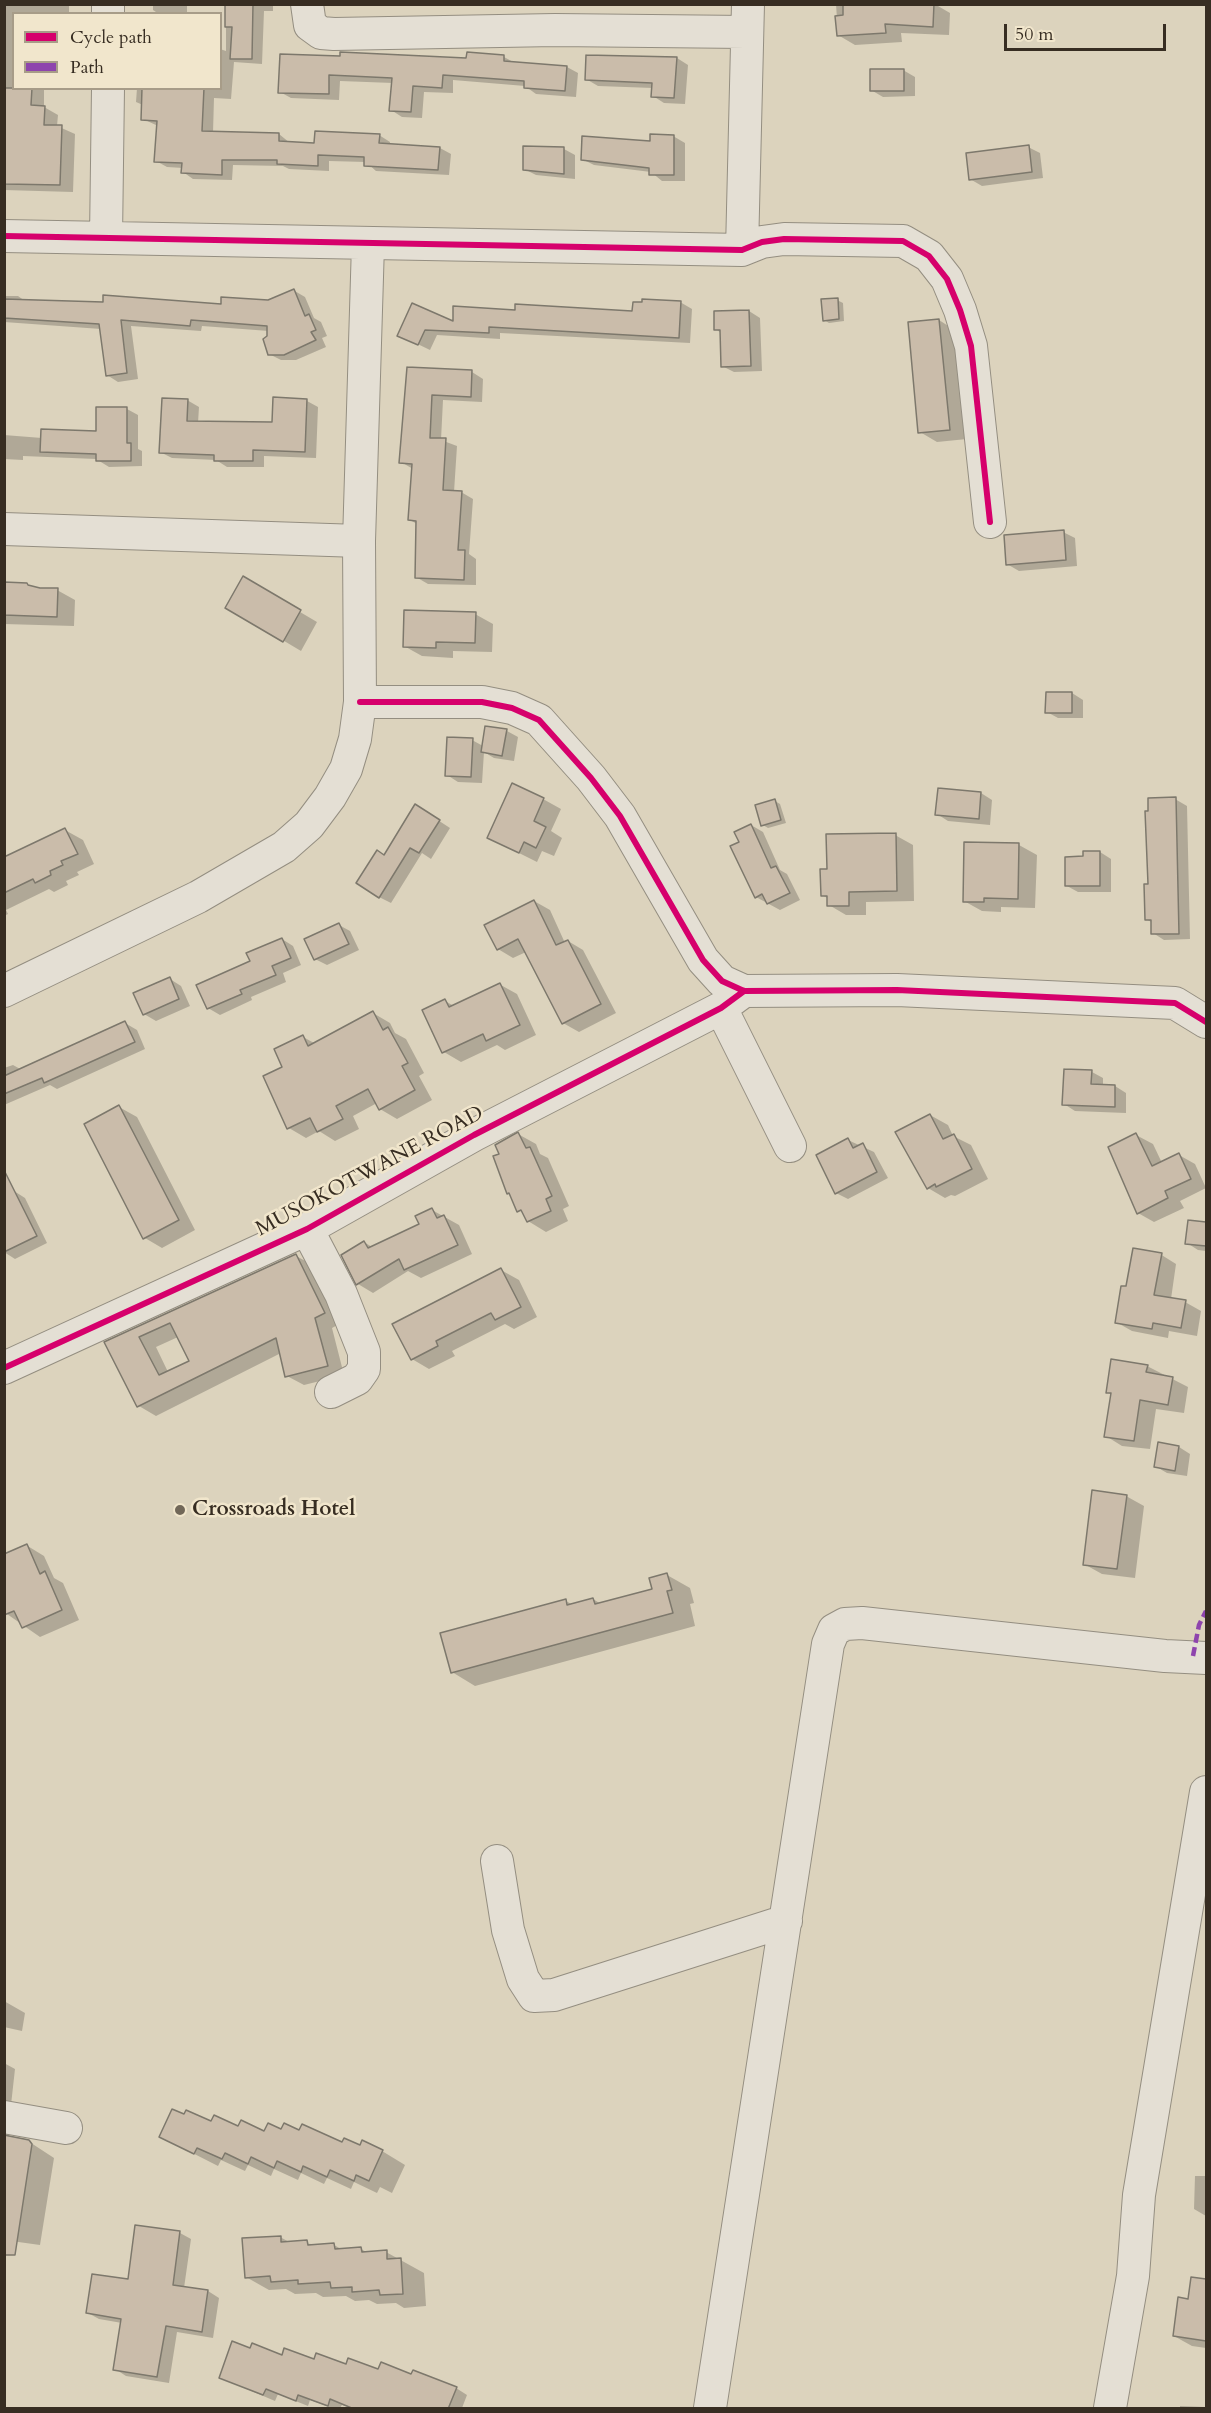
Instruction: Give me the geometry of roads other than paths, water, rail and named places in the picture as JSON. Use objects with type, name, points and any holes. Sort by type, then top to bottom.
[{"type":"street","points":[[307,4],[310,25],[321,33],[328,34],[552,17],[747,18],[742,250]]},
{"type":"street","points":[[106,238],[108,90]]},
{"type":"street","points":[[4,236],[742,250],[762,242],[784,239],[903,241],[929,255],[947,279],[960,310],[970,346],[990,522]]},
{"type":"street","points":[[4,991],[198,897],[284,847],[309,825],[330,798],[346,769],[360,702],[359,541],[368,244]]},
{"type":"street","points":[[4,529],[359,541]]},
{"type":"street","points":[[360,702],[482,702],[512,708],[539,720],[591,778],[620,816],[703,960],[722,981],[732,1000],[790,1146]]},
{"type":"street","points":[[732,1000],[897,990],[1206,1004]]},
{"type":"street","name":"MUSOKOTWANE ROAD","points":[[4,1368],[307,1229],[474,1135],[732,1000]]},
{"type":"street","points":[[1175,1003],[1206,1022]]},
{"type":"street","points":[[307,1229],[340,1294],[364,1352],[364,1369],[357,1379],[331,1392]]},
{"type":"street","points":[[710,2409],[828,1644],[834,1630],[845,1624],[861,1623],[1144,1654],[1206,1658]]},
{"type":"street","points":[[1110,2409],[1133,2276],[1139,2195],[1206,1792]]},
{"type":"street","points":[[497,1861],[508,1930],[523,1980],[534,1996],[554,1995],[786,1921]]},
{"type":"street","points":[[4,2117],[66,2128]]},
{"type":"place","name":"Crossroads Hotel","points":[[180,1510]]}]
